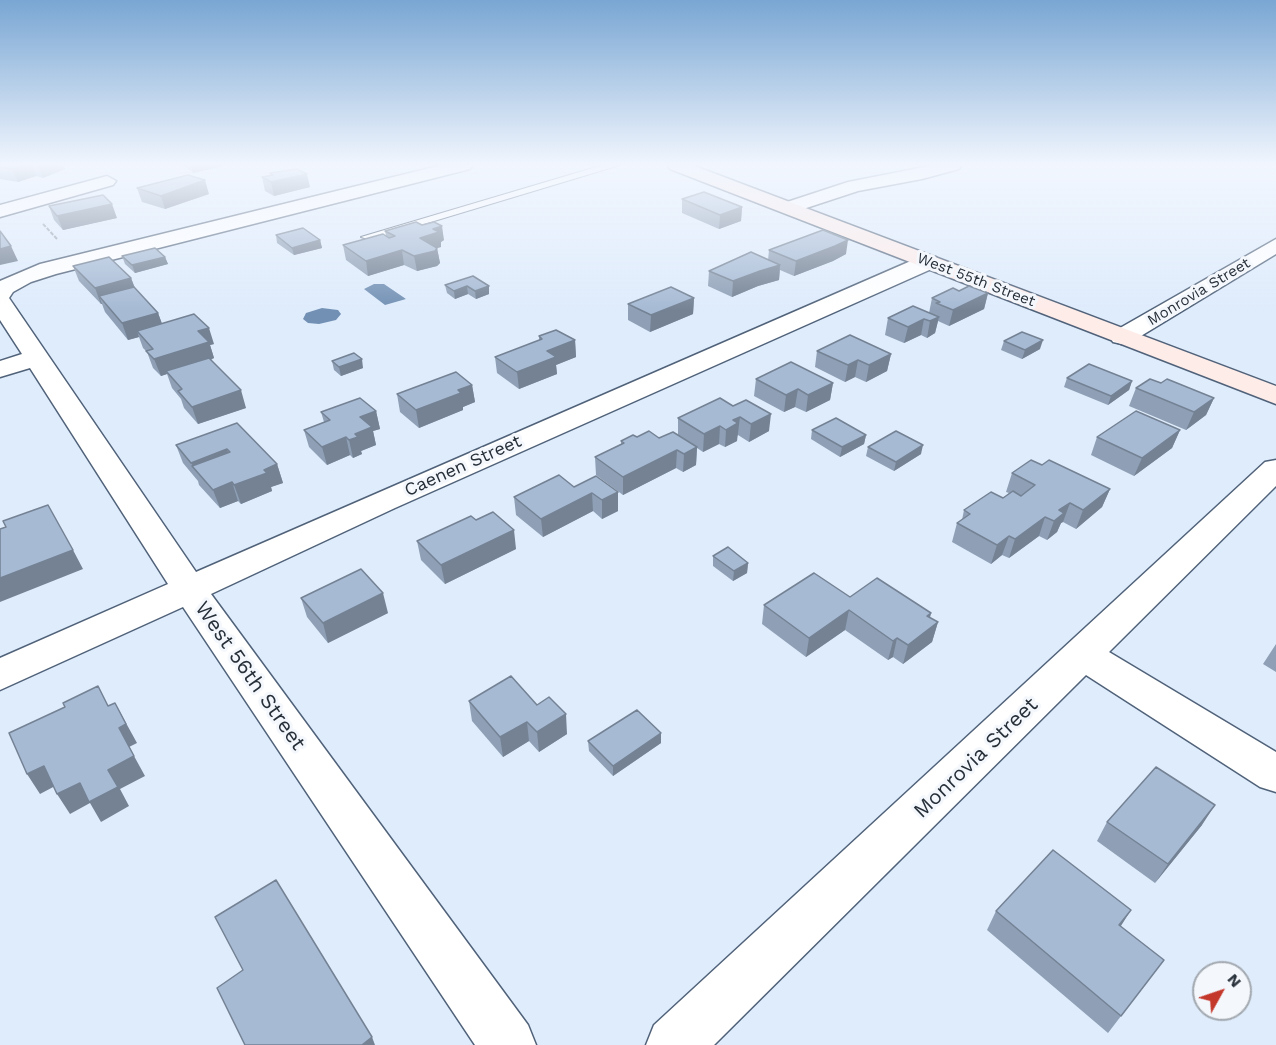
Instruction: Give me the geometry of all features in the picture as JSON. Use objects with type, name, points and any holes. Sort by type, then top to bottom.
[{"type":"street","points":[[0,294],[5,287],[12,290],[68,264],[269,214]]},
{"type":"street","name":"West 55th Street","points":[[803,214],[1276,396]]},
{"type":"street","name":"Monrovia Street","points":[[1122,337],[1276,245]]},
{"type":"street","name":"Caenen Street","points":[[0,675],[928,262]]},
{"type":"street","name":"West 56th Street","points":[[12,290],[37,358],[189,589],[508,1045]]},
{"type":"street","points":[[0,369],[37,358]]},
{"type":"street","name":"Monrovia Street","points":[[674,1045],[1276,469]]},
{"type":"street","points":[[1084,655],[1276,774]]},
{"type":"lane","points":[[367,237],[447,214]]},
{"type":"path","points":[[41,223],[73,256],[68,264]]},
{"type":"water","points":[[374,284],[384,284],[406,299],[385,305],[364,289]]},
{"type":"water","points":[[322,308],[338,310],[341,314],[336,320],[319,324],[308,323],[303,319],[306,313]]},
{"type":"building","points":[[416,222],[422,225],[434,222],[442,226],[433,229],[439,232],[420,238],[437,248],[435,251],[414,256],[402,250],[366,261],[343,245],[383,234],[389,238],[395,236],[385,231]]},
{"type":"building","points":[[303,228],[320,240],[292,248],[276,235]]},
{"type":"building","points":[[823,230],[848,240],[796,261],[769,250]]},
{"type":"building","points":[[0,231],[11,246],[0,249]]},
{"type":"building","points":[[155,248],[165,257],[132,265],[122,256]]},
{"type":"building","points":[[751,252],[780,265],[733,281],[709,271]]},
{"type":"building","points":[[109,257],[131,278],[95,288],[73,266]]},
{"type":"building","points":[[473,276],[489,286],[475,291],[467,286],[454,291],[445,285]]},
{"type":"building","points":[[969,286],[988,293],[953,310],[936,303],[940,302],[932,298],[953,288],[959,291]]},
{"type":"building","points":[[134,287],[158,313],[122,323],[99,296]]},
{"type":"building","points":[[671,287],[694,298],[651,315],[628,304]]},
{"type":"building","points":[[913,306],[939,317],[930,321],[924,319],[908,327],[888,318]]},
{"type":"building","points":[[194,314],[209,328],[198,331],[209,342],[154,359],[146,351],[153,349],[137,331]]},
{"type":"building","points":[[556,330],[575,340],[547,351],[556,357],[517,372],[495,357],[542,339],[539,336]]},
{"type":"building","points":[[1022,332],[1043,340],[1025,350],[1004,341]]},
{"type":"building","points":[[850,335],[891,354],[869,365],[858,360],[848,365],[817,351]]},
{"type":"building","points":[[354,353],[362,359],[339,367],[332,361]]},
{"type":"building","points":[[209,358],[241,390],[192,407],[178,391],[182,389],[166,371]]},
{"type":"building","points":[[791,362],[833,383],[808,395],[798,389],[786,395],[756,379]]},
{"type":"building","points":[[1089,364],[1132,381],[1111,396],[1067,378]]},
{"type":"building","points":[[456,372],[472,385],[458,390],[461,393],[416,410],[397,394]]},
{"type":"building","points":[[1150,379],[1161,383],[1167,379],[1214,398],[1194,412],[1136,388]]},
{"type":"building","points":[[360,398],[376,411],[360,417],[372,427],[355,434],[358,437],[349,440],[346,437],[322,447],[304,430],[330,420],[321,412]]},
{"type":"building","points":[[720,398],[733,406],[746,400],[771,414],[751,424],[740,417],[733,420],[738,423],[726,430],[720,426],[704,434],[678,418]]},
{"type":"building","points":[[1136,411],[1180,430],[1142,458],[1097,437]]},
{"type":"building","points":[[836,418],[866,435],[842,447],[812,430]]},
{"type":"building","points":[[237,423],[277,464],[264,470],[267,473],[234,485],[232,482],[213,490],[192,466],[230,452],[227,449],[191,463],[176,445]]},
{"type":"building","points":[[649,431],[659,438],[673,432],[697,447],[684,454],[677,450],[623,477],[595,457],[624,443],[621,441],[633,435],[637,437]]},
{"type":"building","points":[[896,431],[923,445],[896,462],[868,447]]},
{"type":"building","points":[[1031,460],[1042,465],[1049,460],[1110,489],[1083,510],[1070,503],[1059,510],[1064,513],[1054,521],[1045,517],[1015,539],[1009,536],[997,545],[957,523],[970,514],[964,510],[991,492],[1003,498],[1013,491],[1021,496],[1035,485],[1012,473]]},
{"type":"building","points":[[559,475],[574,487],[596,476],[618,492],[602,500],[592,493],[541,519],[514,497]]},
{"type":"building","points":[[48,505],[73,550],[0,578],[0,529],[6,527],[3,521]]},
{"type":"building","points":[[493,512],[514,530],[441,565],[417,541],[471,516],[476,520]]},
{"type":"building","points":[[728,547],[748,563],[734,571],[713,556]]},
{"type":"building","points":[[361,569],[383,593],[323,623],[301,598]]},
{"type":"building","points":[[814,573],[850,597],[877,578],[931,613],[927,616],[938,622],[908,645],[897,638],[893,641],[849,610],[809,638],[764,605]]},
{"type":"building","points":[[511,676],[537,705],[549,697],[566,714],[537,732],[527,722],[500,737],[469,701]]},
{"type":"building","points":[[98,686],[108,706],[115,703],[126,724],[119,728],[134,756],[108,770],[118,787],[89,802],[80,783],[57,794],[44,766],[27,774],[9,733],[65,707],[63,703]]},
{"type":"building","points":[[637,710],[661,733],[613,766],[588,741]]},
{"type":"building","points":[[1156,767],[1215,805],[1168,864],[1107,822]]},
{"type":"building","points":[[1053,850],[1131,910],[1119,925],[1164,960],[1121,1016],[996,911]]},
{"type":"building","points":[[276,880],[372,1037],[362,1045],[245,1045],[217,988],[243,970],[215,917]]}]
